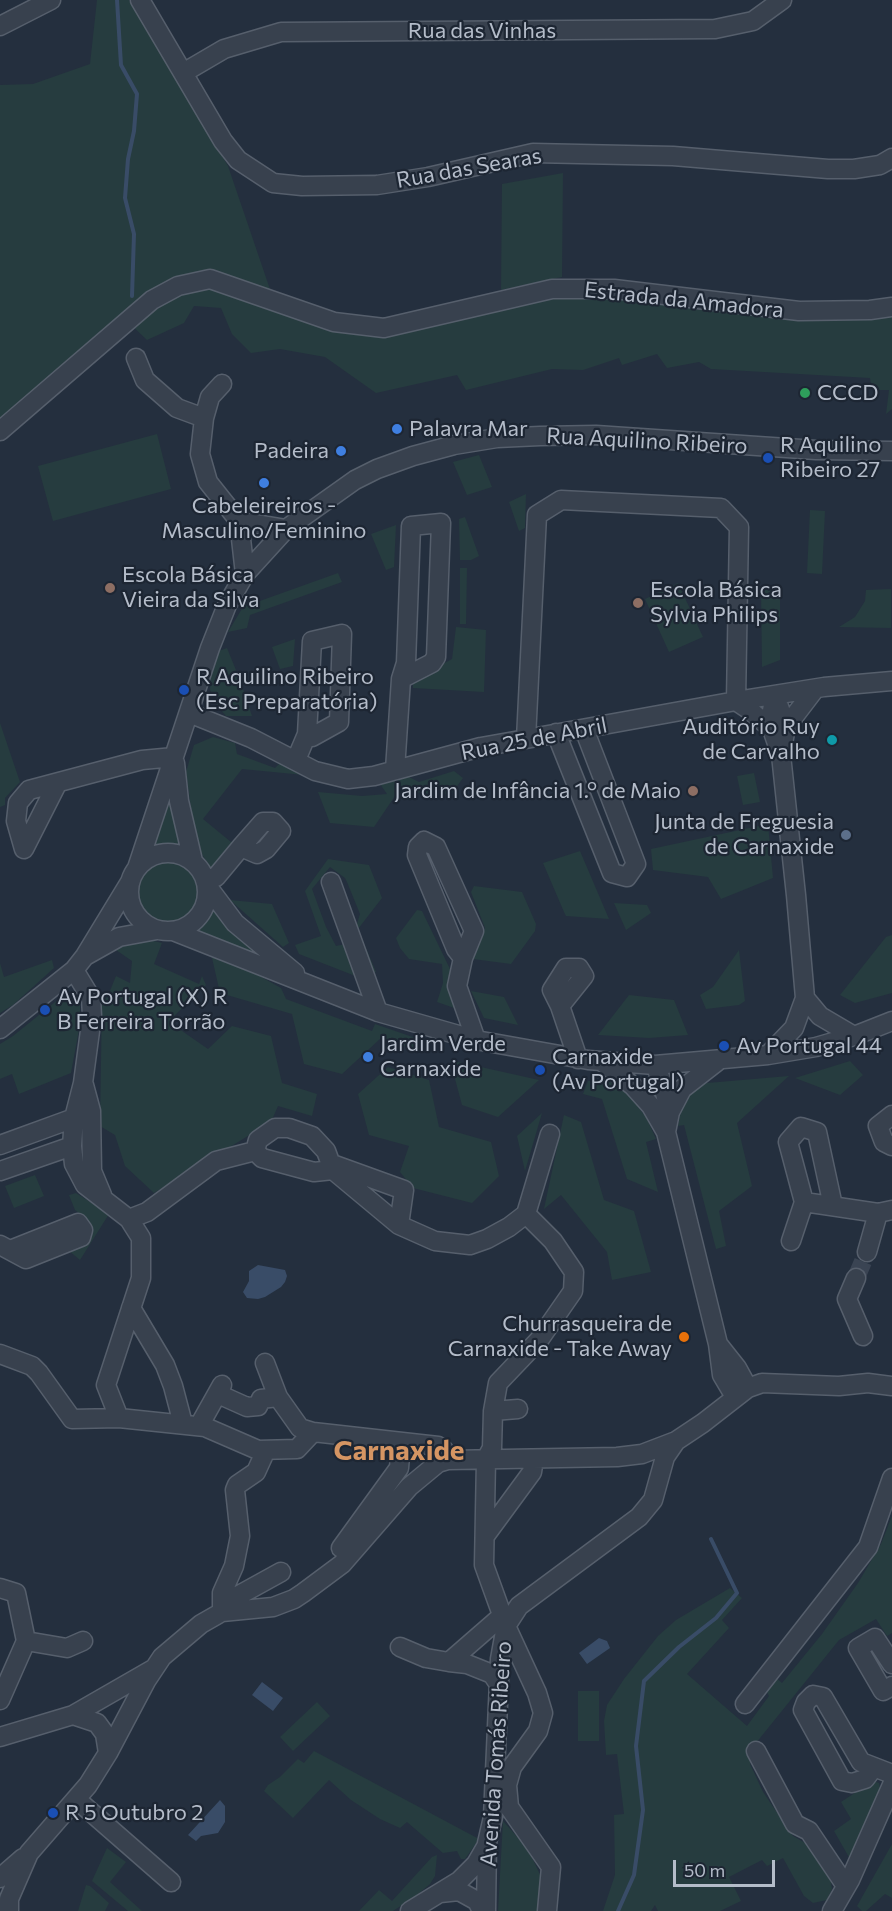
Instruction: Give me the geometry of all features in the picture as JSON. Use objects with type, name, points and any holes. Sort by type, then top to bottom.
[{"type":"street","points":[[0,26],[51,0]]},
{"type":"street","name":"Rua das Searas","points":[[140,0],[224,141],[238,160],[273,183],[329,186],[387,183],[428,177],[533,153],[673,156],[828,169],[854,169],[880,165],[892,158]]},
{"type":"street","name":"Rua das Vinhas","points":[[183,73],[224,49],[281,32],[715,29],[753,21],[782,0]]},
{"type":"street","name":"Estrada da Amadora","points":[[0,431],[152,300],[178,286],[210,279],[334,322],[384,328],[552,289],[614,289],[799,311],[870,310],[892,307]]},
{"type":"street","points":[[136,358],[145,380],[177,408],[204,418]]},
{"type":"street","points":[[222,384],[210,397],[204,418],[200,454],[208,482],[239,521],[245,574]]},
{"type":"street","name":"Rua Aquilino Ribeiro","points":[[134,874],[210,648],[227,605],[245,574],[286,529],[347,486],[377,469],[454,445],[497,438],[540,435],[596,435],[816,450],[892,451]]},
{"type":"street","points":[[526,739],[537,515],[561,500],[721,508],[739,527],[736,701],[779,728]]},
{"type":"street","points":[[239,521],[286,529]]},
{"type":"street","points":[[395,770],[401,678],[406,663],[411,526],[441,523],[436,657],[432,663],[401,678]]},
{"type":"street","points":[[296,760],[307,735],[312,641],[342,634],[339,723],[312,737],[307,735]]},
{"type":"street","name":"Rua 25 de Abril","points":[[189,713],[250,738],[315,771],[348,779],[374,777],[481,747],[556,733],[736,701],[815,689],[892,681]]},
{"type":"street","points":[[779,728],[815,689]]},
{"type":"street","points":[[768,1056],[794,1028],[805,998],[775,695]]},
{"type":"street","points":[[556,733],[612,873],[627,877],[636,864],[584,729]]},
{"type":"street","points":[[57,784],[141,760],[174,757]]},
{"type":"street","name":"Rua Aquilino Ribeiro","points":[[174,757],[179,801],[193,861]]},
{"type":"street","points":[[576,783],[583,773],[592,771],[601,773]]},
{"type":"street","points":[[463,958],[456,949],[417,855],[418,847],[424,841],[436,847],[474,931],[463,958],[457,987],[476,1040]]},
{"type":"street","points":[[207,884],[242,847]]},
{"type":"street","points":[[0,1029],[74,970],[85,956],[134,874],[149,858],[164,853],[179,854],[193,861],[235,923],[305,982]]},
{"type":"street","points":[[134,874],[129,897],[134,911],[144,923],[305,982],[378,1012],[476,1040],[578,1059],[655,1065],[768,1056],[816,1047],[854,1036],[892,1020]]},
{"type":"street","points":[[331,882],[378,1012]]},
{"type":"street","points":[[85,956],[119,937],[188,927],[207,903],[207,884]]},
{"type":"street","points":[[74,970],[91,998],[92,1016],[83,1083],[74,1118],[72,1146],[74,1164],[85,1185],[129,1219],[141,1239],[141,1278],[106,1385],[119,1418]]},
{"type":"street","points":[[805,998],[820,1016],[854,1036]]},
{"type":"street","points":[[560,1006],[578,1059]]},
{"type":"street","points":[[601,1061],[633,1086],[651,1106],[666,1131],[718,1344],[737,1368],[741,1392]]},
{"type":"street","points":[[666,1131],[670,1112],[682,1089],[718,1061]]},
{"type":"street","points":[[651,1106],[650,1084],[655,1065]]},
{"type":"street","points":[[655,1065],[670,1112]]},
{"type":"street","points":[[83,1083],[91,1111],[92,1171],[103,1197]]},
{"type":"street","points":[[892,1115],[878,1126],[884,1142],[892,1146]]},
{"type":"street","points":[[0,1145],[74,1118]]},
{"type":"street","points":[[791,1241],[804,1202],[788,1142],[801,1127],[818,1132],[833,1206]]},
{"type":"street","points":[[255,1151],[258,1140],[275,1128],[289,1128],[312,1136],[326,1151],[332,1166],[399,1225],[435,1241],[470,1245],[509,1227],[526,1214],[550,1134]]},
{"type":"street","points":[[0,1171],[72,1146]]},
{"type":"street","points":[[129,1219],[147,1212],[216,1161],[255,1151]]},
{"type":"street","points":[[255,1151],[262,1158],[314,1173],[332,1166],[404,1190],[399,1225]]},
{"type":"street","points":[[804,1202],[885,1211],[867,1252]]},
{"type":"street","points":[[526,1214],[552,1241],[574,1272],[573,1291],[539,1340],[498,1383],[493,1411],[492,1448],[486,1459],[484,1564],[543,1713],[538,1731],[512,1767],[507,1785],[509,1807],[551,1867],[547,1911]]},
{"type":"street","points":[[856,1278],[847,1299],[863,1336]]},
{"type":"street","points":[[131,1308],[165,1365],[191,1425]]},
{"type":"street","points":[[0,1354],[32,1366],[72,1419],[119,1418],[191,1425],[262,1450],[297,1449],[313,1432]]},
{"type":"street","points":[[265,1364],[278,1397],[300,1428],[313,1432],[438,1446],[444,1450],[448,1460]]},
{"type":"street","points":[[868,1383],[892,1374]]},
{"type":"street","points":[[222,1608],[273,1607],[294,1599],[331,1574],[409,1487],[438,1463],[448,1460],[633,1455],[658,1449],[676,1440],[703,1423],[741,1392],[762,1383],[839,1386],[868,1383],[892,1386]]},
{"type":"street","points":[[191,1425],[220,1390],[247,1407],[258,1406],[261,1399],[278,1397]]},
{"type":"street","points":[[493,1411],[518,1409]]},
{"type":"street","name":"Avenida Tomás Ribeiro","points":[[484,1911],[487,1843],[493,1817],[498,1683],[505,1620],[519,1606],[639,1517],[653,1500],[665,1457],[676,1440]]},
{"type":"street","points":[[331,1574],[331,1563],[341,1546],[399,1468],[400,1456],[393,1441]]},
{"type":"street","points":[[222,1608],[222,1593],[234,1566],[240,1536],[235,1490],[237,1485],[256,1472],[262,1450]]},
{"type":"street","points":[[633,1455],[650,1466],[657,1478],[657,1487]]},
{"type":"street","points":[[485,1536],[532,1472],[534,1459]]},
{"type":"street","points":[[745,1704],[868,1547],[892,1478]]},
{"type":"street","points":[[0,1878],[29,1852],[88,1785],[162,1657],[222,1608],[281,1572]]},
{"type":"street","points":[[0,1588],[16,1593],[26,1641],[0,1700]]},
{"type":"street","points":[[449,1662],[505,1620]]},
{"type":"street","points":[[892,1664],[875,1638],[858,1648],[883,1691],[892,1686]]},
{"type":"street","points":[[26,1641],[67,1648],[83,1641]]},
{"type":"street","points":[[400,1647],[426,1658],[467,1664],[492,1674],[498,1683]]},
{"type":"street","points":[[0,1737],[73,1715],[154,1668]]},
{"type":"street","points":[[874,1767],[865,1779],[852,1783],[842,1781],[803,1710],[806,1702],[813,1695],[823,1697],[861,1762],[874,1767],[892,1774]]},
{"type":"street","points":[[73,1715],[97,1723],[105,1734],[108,1753]]},
{"type":"street","points":[[756,1751],[795,1824],[809,1831],[846,1886]]},
{"type":"street","points":[[832,1911],[846,1886],[892,1785]]},
{"type":"street","points":[[76,1799],[171,1882]]},
{"type":"street","points":[[410,1911],[459,1881],[476,1864],[487,1843]]},
{"type":"street","points":[[9,1911],[9,1899],[29,1852]]},
{"type":"street","points":[[438,1893],[459,1891],[477,1901],[484,1911]]},
{"type":"street","points":[[0,1902],[9,1911]]},
{"type":"green space","points":[[97,0],[129,0],[228,166],[274,301],[385,334],[551,294],[609,297],[693,309],[783,318],[892,311],[892,409],[886,414],[889,390],[872,390],[870,378],[711,369],[699,362],[667,368],[657,354],[622,365],[619,358],[583,370],[552,369],[466,390],[457,375],[376,393],[325,357],[280,349],[251,353],[232,334],[221,308],[194,306],[184,323],[147,340],[127,321],[105,327],[0,419],[0,85],[33,84],[90,64]]},
{"type":"green space","points":[[563,173],[562,277],[501,290],[502,184]]},
{"type":"green space","points":[[157,434],[171,489],[53,521],[38,466]]},
{"type":"green space","points":[[479,455],[492,487],[467,495],[453,462]]},
{"type":"green space","points":[[526,494],[525,528],[519,531],[509,502]]},
{"type":"green space","points":[[810,510],[825,511],[822,574],[807,573]]},
{"type":"green space","points":[[465,517],[479,556],[471,560],[460,560],[459,519]]},
{"type":"green space","points":[[396,525],[394,567],[386,570],[371,534]]},
{"type":"green space","points":[[460,568],[467,568],[466,624],[460,624]]},
{"type":"green space","points":[[338,573],[342,582],[250,615],[247,628],[228,632],[243,607]]},
{"type":"green space","points":[[678,583],[703,637],[669,652],[645,599]]},
{"type":"green space","points":[[761,589],[780,589],[780,660],[762,667]]},
{"type":"green space","points":[[891,589],[891,628],[839,627],[855,617],[865,601],[866,590]]},
{"type":"green space","points":[[456,627],[486,630],[484,692],[413,688],[413,680],[452,659]]},
{"type":"green space","points":[[295,639],[293,666],[280,669],[272,647]]},
{"type":"green space","points":[[227,648],[252,716],[226,716],[210,690],[216,652]]},
{"type":"green space","points":[[0,723],[20,782],[5,798],[5,805],[0,807]]},
{"type":"green space","points":[[213,737],[235,743],[237,754],[275,768],[282,761],[304,775],[242,769],[203,819],[231,842],[238,836],[244,841],[215,874],[201,853],[194,830],[186,772],[194,745]]},
{"type":"green space","points":[[454,771],[463,778],[452,793],[441,795],[404,791],[397,793],[374,827],[330,823],[318,792],[362,796],[387,794],[380,784],[405,775],[419,782]]},
{"type":"green space","points":[[754,773],[760,802],[743,805],[737,776]]},
{"type":"green space","points":[[173,785],[186,850],[163,846],[152,849]]},
{"type":"green space","points":[[768,824],[773,878],[721,899],[708,877],[653,870],[651,849]]},
{"type":"green space","points":[[580,851],[609,919],[566,916],[543,863]]},
{"type":"green space","points":[[168,857],[181,860],[192,867],[199,878],[202,891],[199,904],[192,915],[181,922],[168,925],[155,922],[144,915],[137,904],[134,891],[137,878],[144,867],[155,860]]},
{"type":"green space","points":[[328,859],[369,865],[382,898],[358,929],[376,972],[372,973],[356,927],[360,914],[347,882],[330,867],[312,889],[326,927],[336,946],[346,944],[358,977],[299,954],[295,945],[321,936],[305,891]]},
{"type":"green space","points":[[474,886],[522,892],[536,924],[535,931],[511,964],[472,957],[485,928],[471,892]]},
{"type":"green space","points":[[230,900],[272,904],[289,943],[283,947]]},
{"type":"green space","points":[[614,903],[647,905],[651,913],[626,930]]},
{"type":"green space","points":[[212,904],[273,962],[192,930],[203,924]]},
{"type":"green space","points":[[417,910],[422,911],[450,969],[450,984],[460,1010],[437,1002],[443,983],[442,964],[409,959],[400,948],[396,938]]},
{"type":"green space","points":[[892,935],[892,993],[855,1003],[840,995],[886,937]]},
{"type":"green space","points":[[150,940],[162,943],[154,964],[199,984],[202,976],[206,985],[171,1019],[172,1024],[208,1049],[232,1026],[271,1036],[282,1083],[317,1094],[312,1116],[278,1106],[271,1122],[154,1193],[125,1166],[115,1135],[100,1126],[102,996],[107,998],[116,976],[130,983],[132,961],[116,950],[129,942]]},
{"type":"green space","points":[[739,950],[745,1001],[739,1005],[706,1009],[700,995],[713,987]]},
{"type":"green space","points":[[216,956],[247,969],[281,988],[286,999],[372,1031],[375,1024],[427,1042],[424,1052],[381,1038],[342,1074],[304,1064],[292,1014],[220,993],[212,958]]},
{"type":"green space","points":[[52,960],[54,968],[13,1005],[0,1013],[0,963],[4,977]]},
{"type":"green space","points":[[471,991],[504,997],[518,1025],[484,1018]]},
{"type":"green space","points":[[65,994],[74,994],[80,1004],[80,1024],[71,1073],[19,1094],[12,1074],[0,1079],[0,1044]]},
{"type":"green space","points":[[629,995],[674,1000],[688,1035],[649,1038],[598,1035]]},
{"type":"green space","points":[[450,1060],[539,1080],[498,1117],[462,1105]]},
{"type":"green space","points":[[850,1061],[863,1075],[840,1095],[795,1078]]},
{"type":"green space","points":[[388,1067],[429,1080],[439,1127],[491,1142],[499,1176],[472,1203],[413,1188],[400,1172],[409,1146],[369,1135],[358,1094]]},
{"type":"green space","points":[[789,1076],[737,1123],[752,1186],[719,1211],[726,1246],[716,1249],[684,1125],[678,1126],[683,1101],[694,1088],[707,1083]]},
{"type":"green space","points":[[588,1081],[608,1081],[624,1089],[646,1117],[656,1139],[646,1142],[658,1192],[627,1179],[602,1099],[583,1094]]},
{"type":"green space","points":[[542,1113],[525,1171],[517,1136]]},
{"type":"green space","points":[[564,1115],[581,1122],[604,1200],[634,1211],[651,1272],[612,1280],[607,1252],[561,1195],[544,1209]]},
{"type":"green space","points":[[35,1175],[44,1196],[14,1208],[5,1186]]},
{"type":"green space","points":[[76,1193],[109,1214],[80,1260],[68,1250],[81,1215],[75,1210],[69,1195]]},
{"type":"green space","points":[[892,1516],[892,1633],[887,1636],[876,1619],[839,1640],[752,1748],[750,1764],[763,1792],[793,1836],[807,1844],[830,1876],[832,1889],[827,1900],[813,1903],[804,1896],[783,1858],[767,1866],[762,1860],[729,1877],[741,1901],[720,1911],[658,1911],[655,1905],[651,1911],[603,1911],[615,1875],[614,1815],[624,1814],[617,1754],[606,1755],[604,1721],[607,1705],[624,1679],[658,1636],[676,1620],[730,1588],[742,1598],[722,1620],[729,1628],[687,1674],[747,1726],[769,1696],[765,1688],[774,1676],[782,1683],[822,1634],[858,1583],[881,1544]]},
{"type":"green space","points":[[578,1691],[599,1691],[599,1741],[578,1741]]},
{"type":"green space","points":[[317,1702],[330,1716],[293,1751],[280,1737]]},
{"type":"green space","points":[[314,1751],[479,1839],[465,1859],[461,1859],[457,1851],[443,1853],[407,1822],[400,1828],[380,1819],[351,1800],[329,1780],[293,1818],[264,1791],[298,1759],[304,1763]]},
{"type":"green space","points":[[873,1781],[879,1783],[878,1798],[850,1859],[834,1831],[851,1819],[841,1802]]},
{"type":"green space","points":[[503,1821],[528,1849],[544,1883],[541,1911],[498,1911]]},
{"type":"green space","points":[[892,1844],[892,1898],[885,1894],[866,1911],[862,1911],[857,1906]]},
{"type":"green space","points":[[107,1848],[126,1862],[110,1882],[142,1911],[128,1911],[92,1881]]},
{"type":"green space","points":[[437,1855],[435,1876],[430,1884],[417,1895],[393,1911],[359,1911],[379,1890],[392,1901],[432,1857]]},
{"type":"green space","points":[[86,1885],[109,1903],[105,1911],[78,1911]]},
{"type":"water","points":[[258,1265],[285,1270],[287,1276],[285,1282],[265,1297],[247,1298],[243,1292],[249,1281],[249,1271]]},
{"type":"water","points":[[599,1638],[607,1641],[610,1648],[587,1664],[579,1653]]},
{"type":"water","points":[[262,1682],[283,1698],[273,1711],[252,1695]]},
{"type":"water","points":[[220,1800],[225,1806],[225,1822],[218,1833],[201,1836],[196,1841],[188,1835]]},
{"type":"waterway","points":[[117,0],[121,65],[137,94],[125,198],[134,234],[132,296]]},
{"type":"waterway","points":[[618,1911],[634,1875],[643,1810],[636,1746],[644,1681],[679,1647],[716,1618],[737,1593],[711,1539]]},
{"type":"tunnel","points":[[856,1278],[867,1252]]},
{"type":"place","name":"CCCD","points":[[805,393]]},
{"type":"place","name":"Palavra Mar","points":[[397,429]]},
{"type":"place","name":"Padeira","points":[[341,451]]},
{"type":"place","name":"R Aquilino Ribeiro 27","points":[[768,458]]},
{"type":"place","name":"Cabeleireiros - Masculino/Feminino","points":[[264,483]]},
{"type":"place","name":"Escola Básica Vieira da Silva","points":[[110,588]]},
{"type":"place","name":"Escola Básica Sylvia Philips","points":[[638,603]]},
{"type":"place","name":"R Aquilino Ribeiro (Esc Preparatória)","points":[[184,690]]},
{"type":"place","name":"Auditório Ruy de Carvalho","points":[[832,740]]},
{"type":"place","name":"Jardim de Infância 1.º de Maio","points":[[693,791]]},
{"type":"place","name":"Junta de Freguesia de Carnaxide","points":[[846,835]]},
{"type":"place","name":"Av Portugal (X) R B Ferreira Torrão","points":[[45,1010]]},
{"type":"place","name":"Av Portugal 44","points":[[724,1046]]},
{"type":"place","name":"Jardim Verde Carnaxide","points":[[368,1057]]},
{"type":"place","name":"Carnaxide (Av Portugal)","points":[[540,1070]]},
{"type":"place","name":"Churrasqueira de Carnaxide - Take Away","points":[[684,1337]]},
{"type":"place","name":"R 5 Outubro 2","points":[[53,1813]]},
{"type":"district","name":"Carnaxide","points":[[399,1451]]}]
